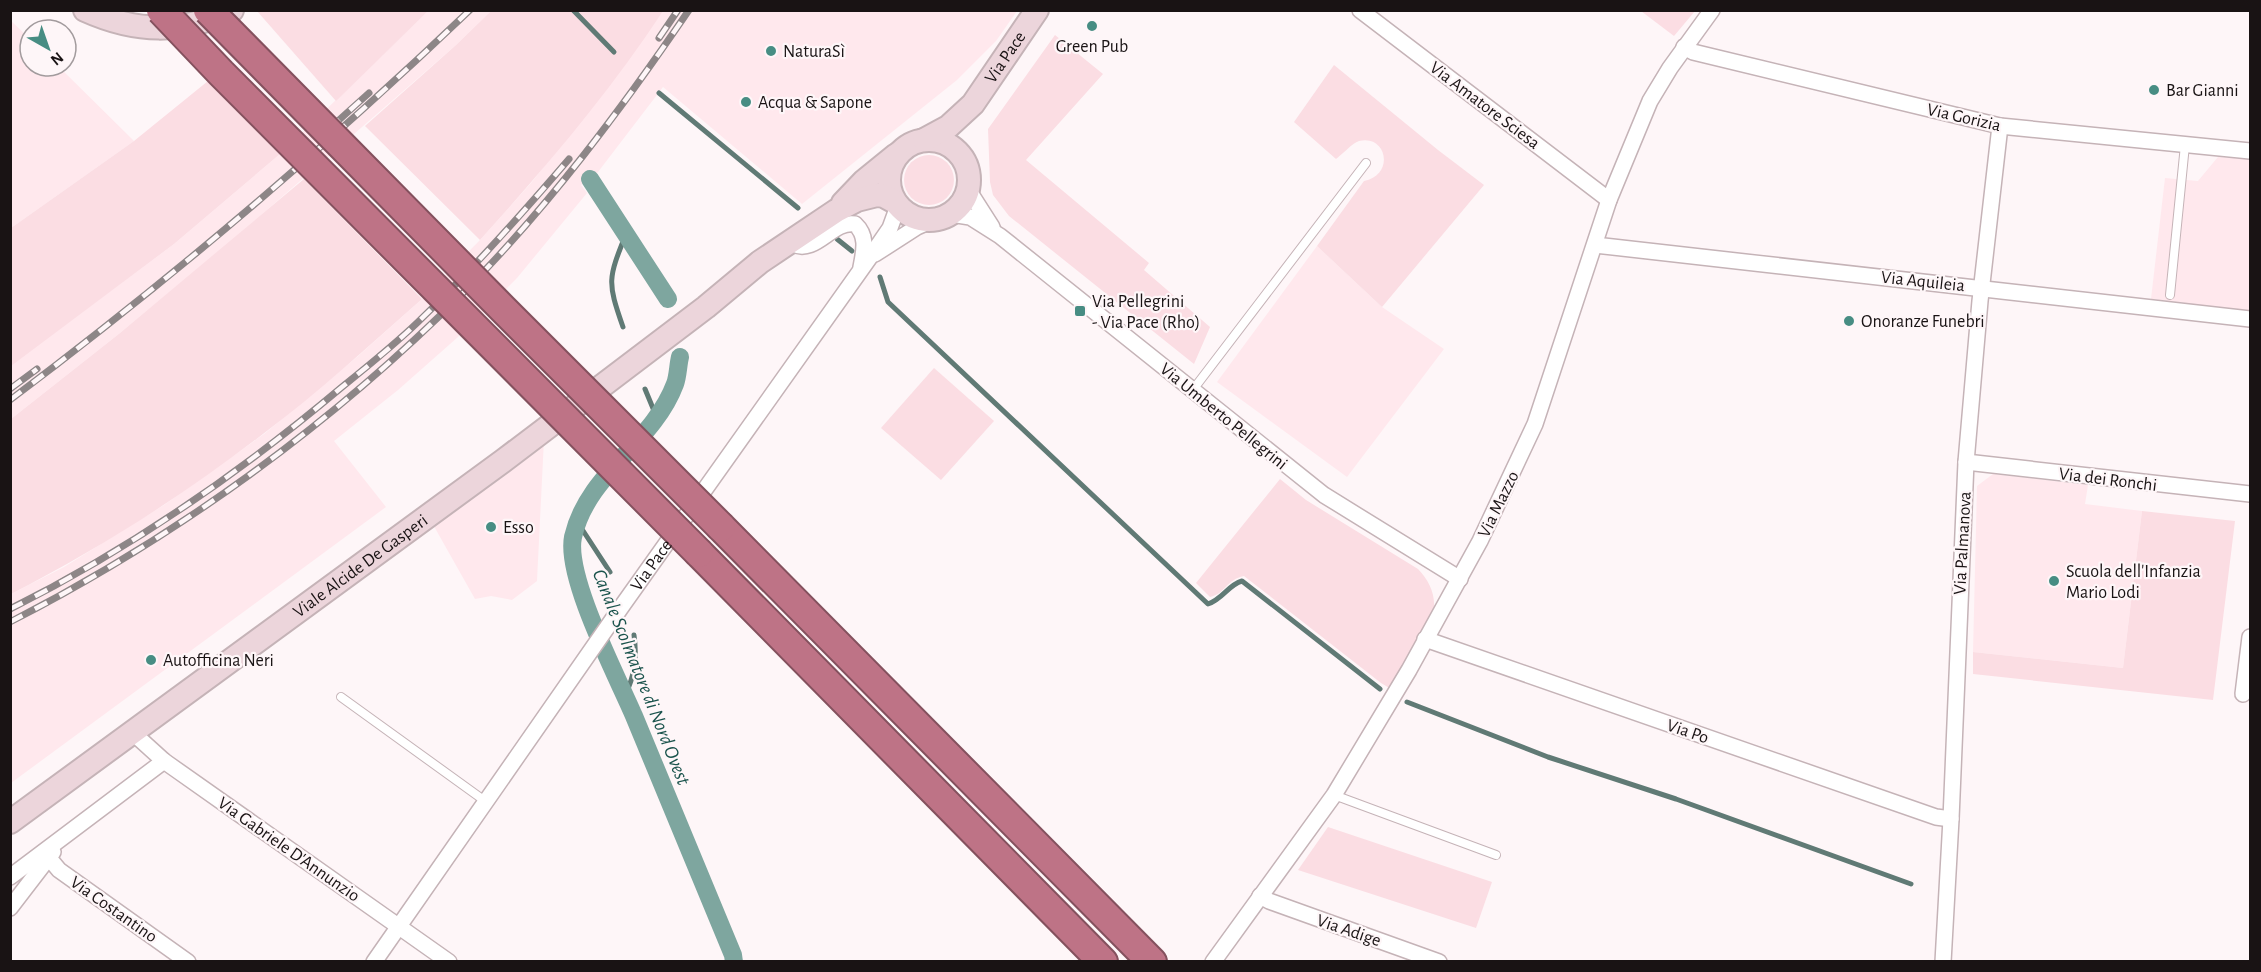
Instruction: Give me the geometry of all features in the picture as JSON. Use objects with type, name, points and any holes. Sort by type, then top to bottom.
[{"type":"highway","points":[[161,10],[244,97],[1103,962]]},
{"type":"highway","points":[[208,10],[1152,962]]},
{"type":"street","points":[[85,10],[119,23],[163,28],[189,26],[210,21],[232,10]]},
{"type":"street","name":"Via Pace","points":[[924,140],[948,127],[973,104],[1037,10]]},
{"type":"street","name":"Via Amatore Sciesa","points":[[1360,10],[1609,200]]},
{"type":"street","name":"Via Mazzo","points":[[1212,962],[1334,795],[1409,670],[1480,541],[1531,433],[1609,200],[1650,101],[1684,47],[1712,10]]},
{"type":"street","name":"Via Gorizia","points":[[1684,47],[1693,52],[2000,126],[2250,151]]},
{"type":"street","name":"Via Pace","points":[[967,166],[966,132],[973,104]]},
{"type":"street","name":"Via Palmanova","points":[[1943,962],[1952,819],[1966,462],[1981,288],[2000,126]]},
{"type":"street","points":[[942,217],[959,208],[969,191],[970,178],[967,166],[961,154],[950,145],[938,140],[924,140],[911,144],[900,152],[892,163],[889,176],[890,189],[896,204],[908,215],[920,220],[970,217],[1000,236]]},
{"type":"street","name":"Viale Alcide De Gasperi","points":[[836,211],[853,191],[900,152]]},
{"type":"street","points":[[969,191],[1000,236]]},
{"type":"street","name":"Viale Alcide De Gasperi","points":[[10,822],[493,468],[706,307],[760,262],[798,239],[836,211],[870,196],[884,196],[896,204]]},
{"type":"street","name":"Via Pace","points":[[374,962],[584,660],[890,228],[896,204]]},
{"type":"street","name":"Via Pace","points":[[870,257],[917,227],[942,217]]},
{"type":"street","points":[[798,239],[805,246],[838,227],[849,223],[855,224],[863,233],[861,270]]},
{"type":"street","name":"Via Umberto Pellegrini","points":[[1000,236],[1336,504],[1460,579]]},
{"type":"street","name":"Via Aquileia","points":[[1595,245],[2250,320]]},
{"type":"street","name":"Via dei Ronchi","points":[[1966,462],[2250,494]]},
{"type":"street","points":[[2243,694],[2248,678],[2250,637]]},
{"type":"street","name":"Via Po","points":[[1425,639],[1936,817],[1952,819]]},
{"type":"street","name":"Via Gabriele D'Annunzio","points":[[132,732],[164,760],[449,962]]},
{"type":"street","points":[[10,908],[46,856],[66,836],[164,760]]},
{"type":"street","points":[[10,877],[46,856]]},
{"type":"street","name":"Via Costantino","points":[[46,856],[59,870],[188,962]]},
{"type":"street","name":"Via Adige","points":[[1260,896],[1439,962]]},
{"type":"lane","points":[[2170,295],[2185,145]]},
{"type":"lane","points":[[1192,391],[1366,163]]},
{"type":"lane","points":[[341,697],[485,801]]},
{"type":"lane","points":[[1334,795],[1496,855]]},
{"type":"shaded area","points":[[257,11],[428,11],[336,101]]},
{"type":"shaded area","points":[[428,11],[491,11],[456,45],[236,237],[11,419],[10,366],[174,244],[280,154]]},
{"type":"shaded area","points":[[491,11],[663,11],[621,71],[576,129],[480,240],[365,126]]},
{"type":"shaded area","points":[[663,11],[1017,11],[996,41],[957,80],[802,204],[663,87],[598,172],[581,185],[587,193],[517,278],[458,337],[398,390],[334,441],[386,507],[11,783],[11,594],[64,567],[164,505],[264,434],[357,357],[422,299],[480,240],[531,183]]},
{"type":"shaded area","points":[[1641,11],[1695,11],[1674,36]]},
{"type":"shaded area","points":[[10,20],[18,28],[18,78],[70,78],[134,141],[11,228]]},
{"type":"shaded area","points":[[1055,35],[1103,74],[1026,160],[1149,263],[1144,270],[1210,327],[1194,364],[1009,216],[993,195],[990,182],[988,129]]},
{"type":"shaded area","points":[[1334,65],[1484,185],[1382,307],[1317,246],[1364,181],[1374,177],[1380,171],[1384,156],[1376,143],[1369,140],[1356,142],[1336,159],[1294,122]]},
{"type":"shaded area","points":[[208,81],[280,154],[174,244],[11,366],[11,228],[134,141]]},
{"type":"shaded area","points":[[929,155],[947,162],[954,180],[947,198],[929,205],[911,198],[904,180],[911,162]]},
{"type":"shaded area","points":[[2218,157],[2250,159],[2250,311],[2151,299],[2165,178],[2198,181]]},
{"type":"shaded area","points":[[304,179],[422,299],[304,402],[203,478],[109,540],[11,594],[11,419],[120,333]]},
{"type":"shaded area","points":[[1317,246],[1382,307],[1444,349],[1347,477],[1217,382]]},
{"type":"shaded area","points":[[934,368],[994,421],[941,480],[881,428]]},
{"type":"shaded area","points":[[544,439],[537,581],[512,600],[491,596],[475,599],[431,521]]},
{"type":"shaded area","name":"Scuola dell'Infanzia Mario Lodi","points":[[1993,474],[2088,485],[2085,504],[2142,511],[2123,668],[1973,652],[1977,486]]},
{"type":"shaded area","points":[[1280,479],[1306,500],[1418,569],[1428,582],[1433,597],[1432,613],[1391,689],[1244,576],[1234,580],[1219,593],[1210,597],[1196,583]]},
{"type":"shaded area","points":[[2142,511],[2235,521],[2213,700],[1973,674],[1973,652],[2123,668]]},
{"type":"shaded area","points":[[1328,827],[1492,882],[1476,928],[1298,870]]},
{"type":"waterway","points":[[573,10],[614,52]]},
{"type":"waterway","points":[[659,93],[798,208]]},
{"type":"waterway","name":"Canale Scolmatore di Nord Ovest","points":[[590,179],[668,299]]},
{"type":"waterway","points":[[623,327],[614,299],[612,280],[626,234]]},
{"type":"waterway","points":[[837,239],[852,251]]},
{"type":"waterway","points":[[880,277],[888,302],[1208,604],[1242,581],[1380,689]]},
{"type":"waterway","name":"Canale Scolmatore di Nord Ovest","points":[[680,357],[676,381],[665,405],[652,424],[606,476],[580,515],[573,537],[573,555],[584,601],[634,716],[734,962]]},
{"type":"waterway","points":[[645,389],[657,418]]},
{"type":"waterway","points":[[578,523],[610,572]]},
{"type":"waterway","points":[[625,695],[634,666],[634,635]]},
{"type":"waterway","points":[[1407,702],[1548,757],[1676,799],[1911,884]]},
{"type":"railway","points":[[10,400],[129,308],[246,212],[359,113],[470,10]]},
{"type":"railway","points":[[659,38],[678,10]]},
{"type":"railway","points":[[10,622],[132,553],[249,475],[305,433],[412,342],[463,293],[525,227],[610,121],[689,10]]},
{"type":"railway","points":[[329,129],[369,93]]},
{"type":"railway","points":[[10,609],[98,561],[183,508],[303,419],[418,322],[496,242],[569,159]]},
{"type":"railway","points":[[10,389],[37,369]]},
{"type":"place","name":"Green Pub","points":[[1092,26]]},
{"type":"place","name":"NaturaSì","points":[[771,51]]},
{"type":"place","name":"Bar Gianni","points":[[2154,90]]},
{"type":"place","name":"Acqua & Sapone","points":[[746,102]]},
{"type":"place","name":"Via Pellegrini - Via Pace (Rho)","points":[[1080,311]]},
{"type":"place","name":"Onoranze Funebri","points":[[1849,321]]},
{"type":"place","name":"Esso","points":[[491,527]]},
{"type":"place","name":"Scuola dell'Infanzia Mario Lodi","points":[[2054,581]]},
{"type":"place","name":"Autofficina Neri","points":[[151,660]]}]
